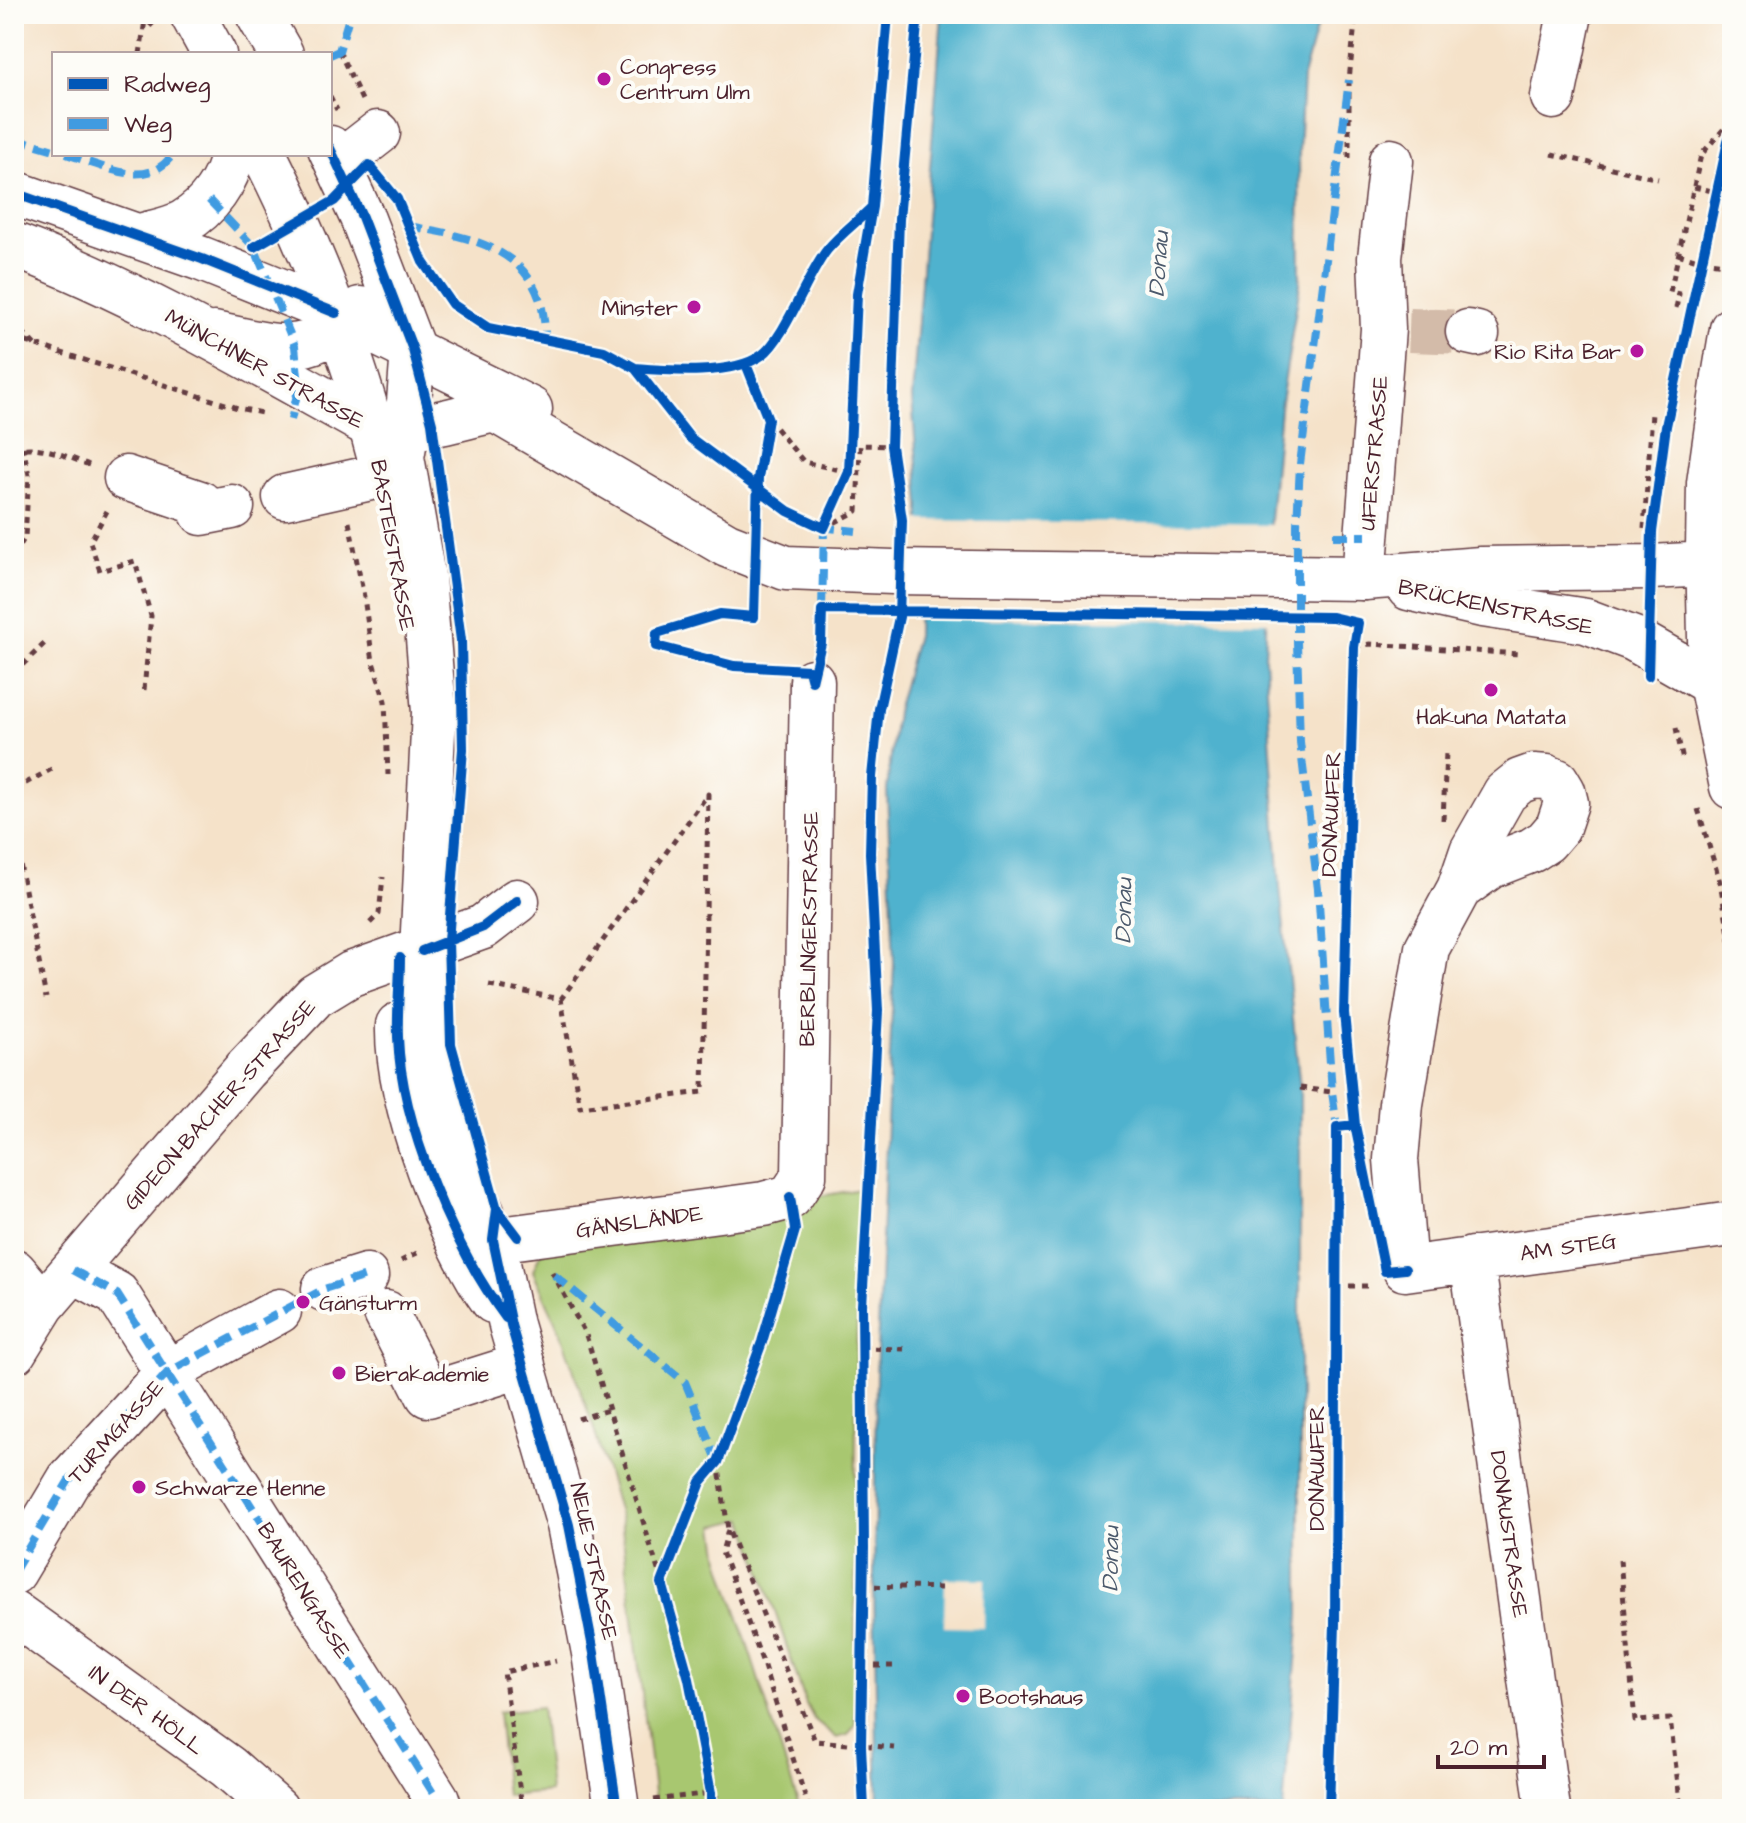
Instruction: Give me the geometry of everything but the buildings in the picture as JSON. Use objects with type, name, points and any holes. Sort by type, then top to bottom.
[{"type":"street","points":[[258,14],[280,52]]},
{"type":"street","points":[[1553,97],[1570,14]]},
{"type":"street","points":[[334,156],[378,133]]},
{"type":"street","points":[[141,236],[184,223],[209,200],[225,179],[231,156]]},
{"type":"street","name":"BASTEISTRASSE","points":[[265,156],[299,222],[402,457],[423,577],[434,712],[411,954]]},
{"type":"street","name":"BASTEISTRASSE","points":[[334,156],[413,350],[389,427],[384,475],[407,610],[416,713],[411,954]]},
{"type":"street","name":"UFERSTRASSE","points":[[1348,578],[1396,329],[1380,258],[1391,161]]},
{"type":"street","points":[[14,193],[141,236],[413,350],[557,422],[732,529],[834,557]]},
{"type":"street","name":"MÜNCHNER STRASSE","points":[[14,245],[93,277],[389,427]]},
{"type":"street","points":[[200,331],[267,345],[310,345],[361,308],[374,287],[379,264]]},
{"type":"street","points":[[1732,329],[1724,442],[1709,483],[1720,562],[1722,687],[1732,787]]},
{"type":"street","points":[[389,427],[495,410],[727,545],[786,568],[834,557]]},
{"type":"street","points":[[285,497],[384,475]]},
{"type":"street","points":[[126,478],[200,503],[202,513],[232,507]]},
{"type":"street","name":"BRÜCKENSTRASSE","points":[[834,557],[1090,574],[1348,578],[1481,569],[1720,562]]},
{"type":"street","name":"BRÜCKENSTRASSE","points":[[1348,578],[1483,605],[1586,621],[1634,639],[1722,687]]},
{"type":"street","name":"BERBLINGERSTRASSE","points":[[804,1176],[812,681]]},
{"type":"street","name":"AM STEG","points":[[1459,889],[1427,948],[1401,1104],[1396,1159],[1405,1269],[1732,1224]]},
{"type":"street","name":"GIDEON-BACHER-STRASSE","points":[[14,1352],[43,1305],[245,1070],[315,996],[351,974],[483,927],[517,901]]},
{"type":"street","name":"NEUE STRASSE","points":[[411,954],[426,1050],[454,1142],[487,1292],[517,1345],[569,1525],[594,1653],[617,1807]]},
{"type":"street","name":"GÄNSLÄNDE","points":[[476,1244],[764,1204],[790,1197],[804,1176]]},
{"type":"street","name":"DONAUSTRASSE","points":[[1472,1259],[1548,1809]]},
{"type":"street","name":"BAURENGASSE","points":[[73,1270],[117,1294],[437,1799],[440,1809]]},
{"type":"street","points":[[324,1289],[379,1270]]},
{"type":"street","points":[[14,1271],[43,1305]]},
{"type":"street","name":"TURMGASSE","points":[[14,1572],[69,1480],[168,1372],[279,1311]]},
{"type":"street","points":[[386,1313],[428,1395],[517,1345]]},
{"type":"street","name":"IN DER HÖLL","points":[[14,1613],[228,1767],[276,1809]]},
{"type":"path","points":[[1349,80],[1356,14]]},
{"type":"path","points":[[144,52],[187,28]]},
{"type":"path","points":[[339,51],[378,133]]},
{"type":"path","points":[[1676,308],[1679,294],[1670,292],[1701,155],[1728,124],[1732,108]]},
{"type":"path","points":[[1552,154],[1658,179]]},
{"type":"path","points":[[1714,206],[1719,180]]},
{"type":"path","points":[[1694,187],[1717,192]]},
{"type":"path","points":[[1698,276],[1704,248]]},
{"type":"path","points":[[1678,254],[1732,265]]},
{"type":"path","points":[[14,323],[36,346]]},
{"type":"path","points":[[14,338],[238,408]]},
{"type":"path","points":[[1648,530],[1652,413]]},
{"type":"path","points":[[768,419],[804,462],[849,472]]},
{"type":"path","points":[[834,557],[857,511],[860,445],[891,446]]},
{"type":"path","points":[[14,556],[25,537],[29,475],[23,447]]},
{"type":"path","points":[[14,451],[23,447],[52,452],[126,478],[90,542],[100,571],[135,561],[151,616],[144,690]]},
{"type":"path","points":[[1648,530],[1660,471]]},
{"type":"path","points":[[340,485],[355,547],[373,662],[385,701],[388,783]]},
{"type":"path","points":[[14,673],[45,643]]},
{"type":"path","points":[[46,998],[14,833],[15,785],[57,766]]},
{"type":"path","points":[[708,794],[703,1092],[580,1107],[561,999],[708,794]]},
{"type":"path","points":[[360,926],[370,923],[379,914],[384,863]]},
{"type":"path","points":[[1720,882],[1732,951]]},
{"type":"path","points":[[489,985],[561,999]]},
{"type":"path","points":[[1300,1088],[1332,1092]]},
{"type":"path","points":[[379,1270],[476,1244],[554,1275],[586,1335],[662,1583]]},
{"type":"path","points":[[1337,1286],[1363,1287]]},
{"type":"path","points":[[862,1348],[908,1349]]},
{"type":"path","points":[[577,1419],[608,1410]]},
{"type":"path","points":[[718,1462],[728,1529],[815,1741],[894,1748]]},
{"type":"path","points":[[864,1499],[875,1499]]},
{"type":"path","points":[[728,1529],[722,1552],[763,1663],[809,1809]]},
{"type":"path","points":[[1620,1560],[1635,1721],[1670,1719],[1681,1809]]},
{"type":"path","points":[[863,1586],[945,1588]]},
{"type":"path","points":[[528,1809],[521,1800],[504,1672],[557,1661]]},
{"type":"path","points":[[863,1666],[896,1666]]},
{"type":"path","points":[[617,1807],[711,1793],[735,1809]]},
{"type":"green space","points":[[860,1189],[855,1725],[848,1735],[837,1738],[814,1719],[806,1704],[744,1519],[715,1526],[720,1559],[800,1809],[656,1809],[621,1520],[560,1331],[533,1271],[543,1246]]},
{"type":"green space","points":[[541,1707],[550,1792],[506,1796],[498,1712]]},
{"type":"water","name":"Donau","points":[[942,14],[1320,14],[1303,77],[1299,151],[1300,284],[1280,408],[1270,520],[1265,659],[1280,888],[1300,1088],[1300,1616],[1283,1809],[878,1809],[874,1586],[876,1375],[894,963],[887,790],[896,712],[917,635],[920,505],[912,398]]},
{"type":"pier","points":[[916,520],[1274,525],[1270,622],[914,618]]},
{"type":"pier","points":[[945,1578],[985,1579],[984,1628],[944,1627]]},
{"type":"tunnel","points":[[1409,330],[1468,332]]},
{"type":"marked path","points":[[332,54],[339,51],[350,14]]},
{"type":"marked path","points":[[1344,1126],[1337,1127],[1332,1092],[1318,889],[1300,742],[1297,525],[1300,464],[1349,80]]},
{"type":"marked path","points":[[14,138],[52,149]]},
{"type":"marked path","points":[[72,156],[109,169],[137,174],[150,172],[171,156]]},
{"type":"marked path","points":[[209,200],[254,247],[295,346],[299,386],[291,420]]},
{"type":"marked path","points":[[407,226],[459,236],[503,254],[520,268],[534,286],[542,309],[545,338]]},
{"type":"marked path","points":[[822,610],[826,523]]},
{"type":"marked path","points":[[820,527],[856,531]]},
{"type":"marked path","points":[[1333,536],[1366,536]]},
{"type":"marked path","points":[[1723,746],[1732,746]]},
{"type":"marked path","points":[[73,1270],[117,1294],[437,1799],[440,1809]]},
{"type":"marked path","points":[[554,1275],[685,1382],[718,1462]]},
{"type":"marked path","points":[[14,1572],[69,1480],[168,1372],[324,1289],[366,1276]]},
{"type":"cycle path","points":[[254,247],[334,201],[369,165],[397,199],[423,262],[452,304],[488,328],[604,351],[635,368],[690,438],[788,511],[824,528],[849,472],[857,294],[872,207],[888,14]]},
{"type":"cycle path","points":[[864,1809],[861,1746],[864,1548],[862,1306],[878,1011],[870,853],[872,777],[879,709],[899,617],[902,520],[891,446],[899,219],[918,14]]},
{"type":"cycle path","points":[[1648,676],[1652,532],[1666,426],[1732,131]]},
{"type":"cycle path","points":[[332,152],[362,217],[413,350],[432,423],[461,640],[463,749],[448,941],[451,1044],[497,1209],[518,1237]]},
{"type":"cycle path","points":[[14,193],[202,259],[336,313]]},
{"type":"cycle path","points":[[635,368],[683,371],[718,369],[750,362],[762,355],[779,335],[827,250],[872,207]]},
{"type":"cycle path","points":[[746,364],[768,419],[758,478],[754,617],[720,614],[657,633],[656,646],[734,666],[809,670],[812,681]]},
{"type":"cycle path","name":"DONAUUFER","points":[[812,681],[821,643],[822,610],[1332,617],[1358,623],[1354,647],[1344,1013],[1355,1125],[1385,1271],[1405,1269]]},
{"type":"cycle path","points":[[422,951],[483,927],[517,901]]},
{"type":"cycle path","points":[[400,958],[398,1027],[401,1071],[420,1146],[450,1222],[506,1318]]},
{"type":"cycle path","name":"DONAUUFER","points":[[1329,1809],[1335,1624],[1337,1127],[1355,1125]]},
{"type":"cycle path","points":[[711,1809],[711,1793],[689,1679],[662,1583],[701,1482],[718,1462],[762,1342],[795,1230],[790,1197]]},
{"type":"cycle path","points":[[497,1209],[493,1240],[511,1325],[569,1525],[594,1653],[617,1809]]},
{"type":"place","name":"Congress Centrum Ulm","points":[[604,79]]},
{"type":"place","name":"Minster","points":[[694,307]]},
{"type":"place","name":"Rio Rita Bar","points":[[1637,351]]},
{"type":"place","name":"Hakuna Matata","points":[[1491,690]]},
{"type":"place","name":"Gänsturm","points":[[303,1302]]},
{"type":"place","name":"Bierakademie","points":[[339,1373]]},
{"type":"place","name":"Schwarze Henne","points":[[139,1487]]},
{"type":"place","name":"Bootshaus","points":[[963,1696]]}]
